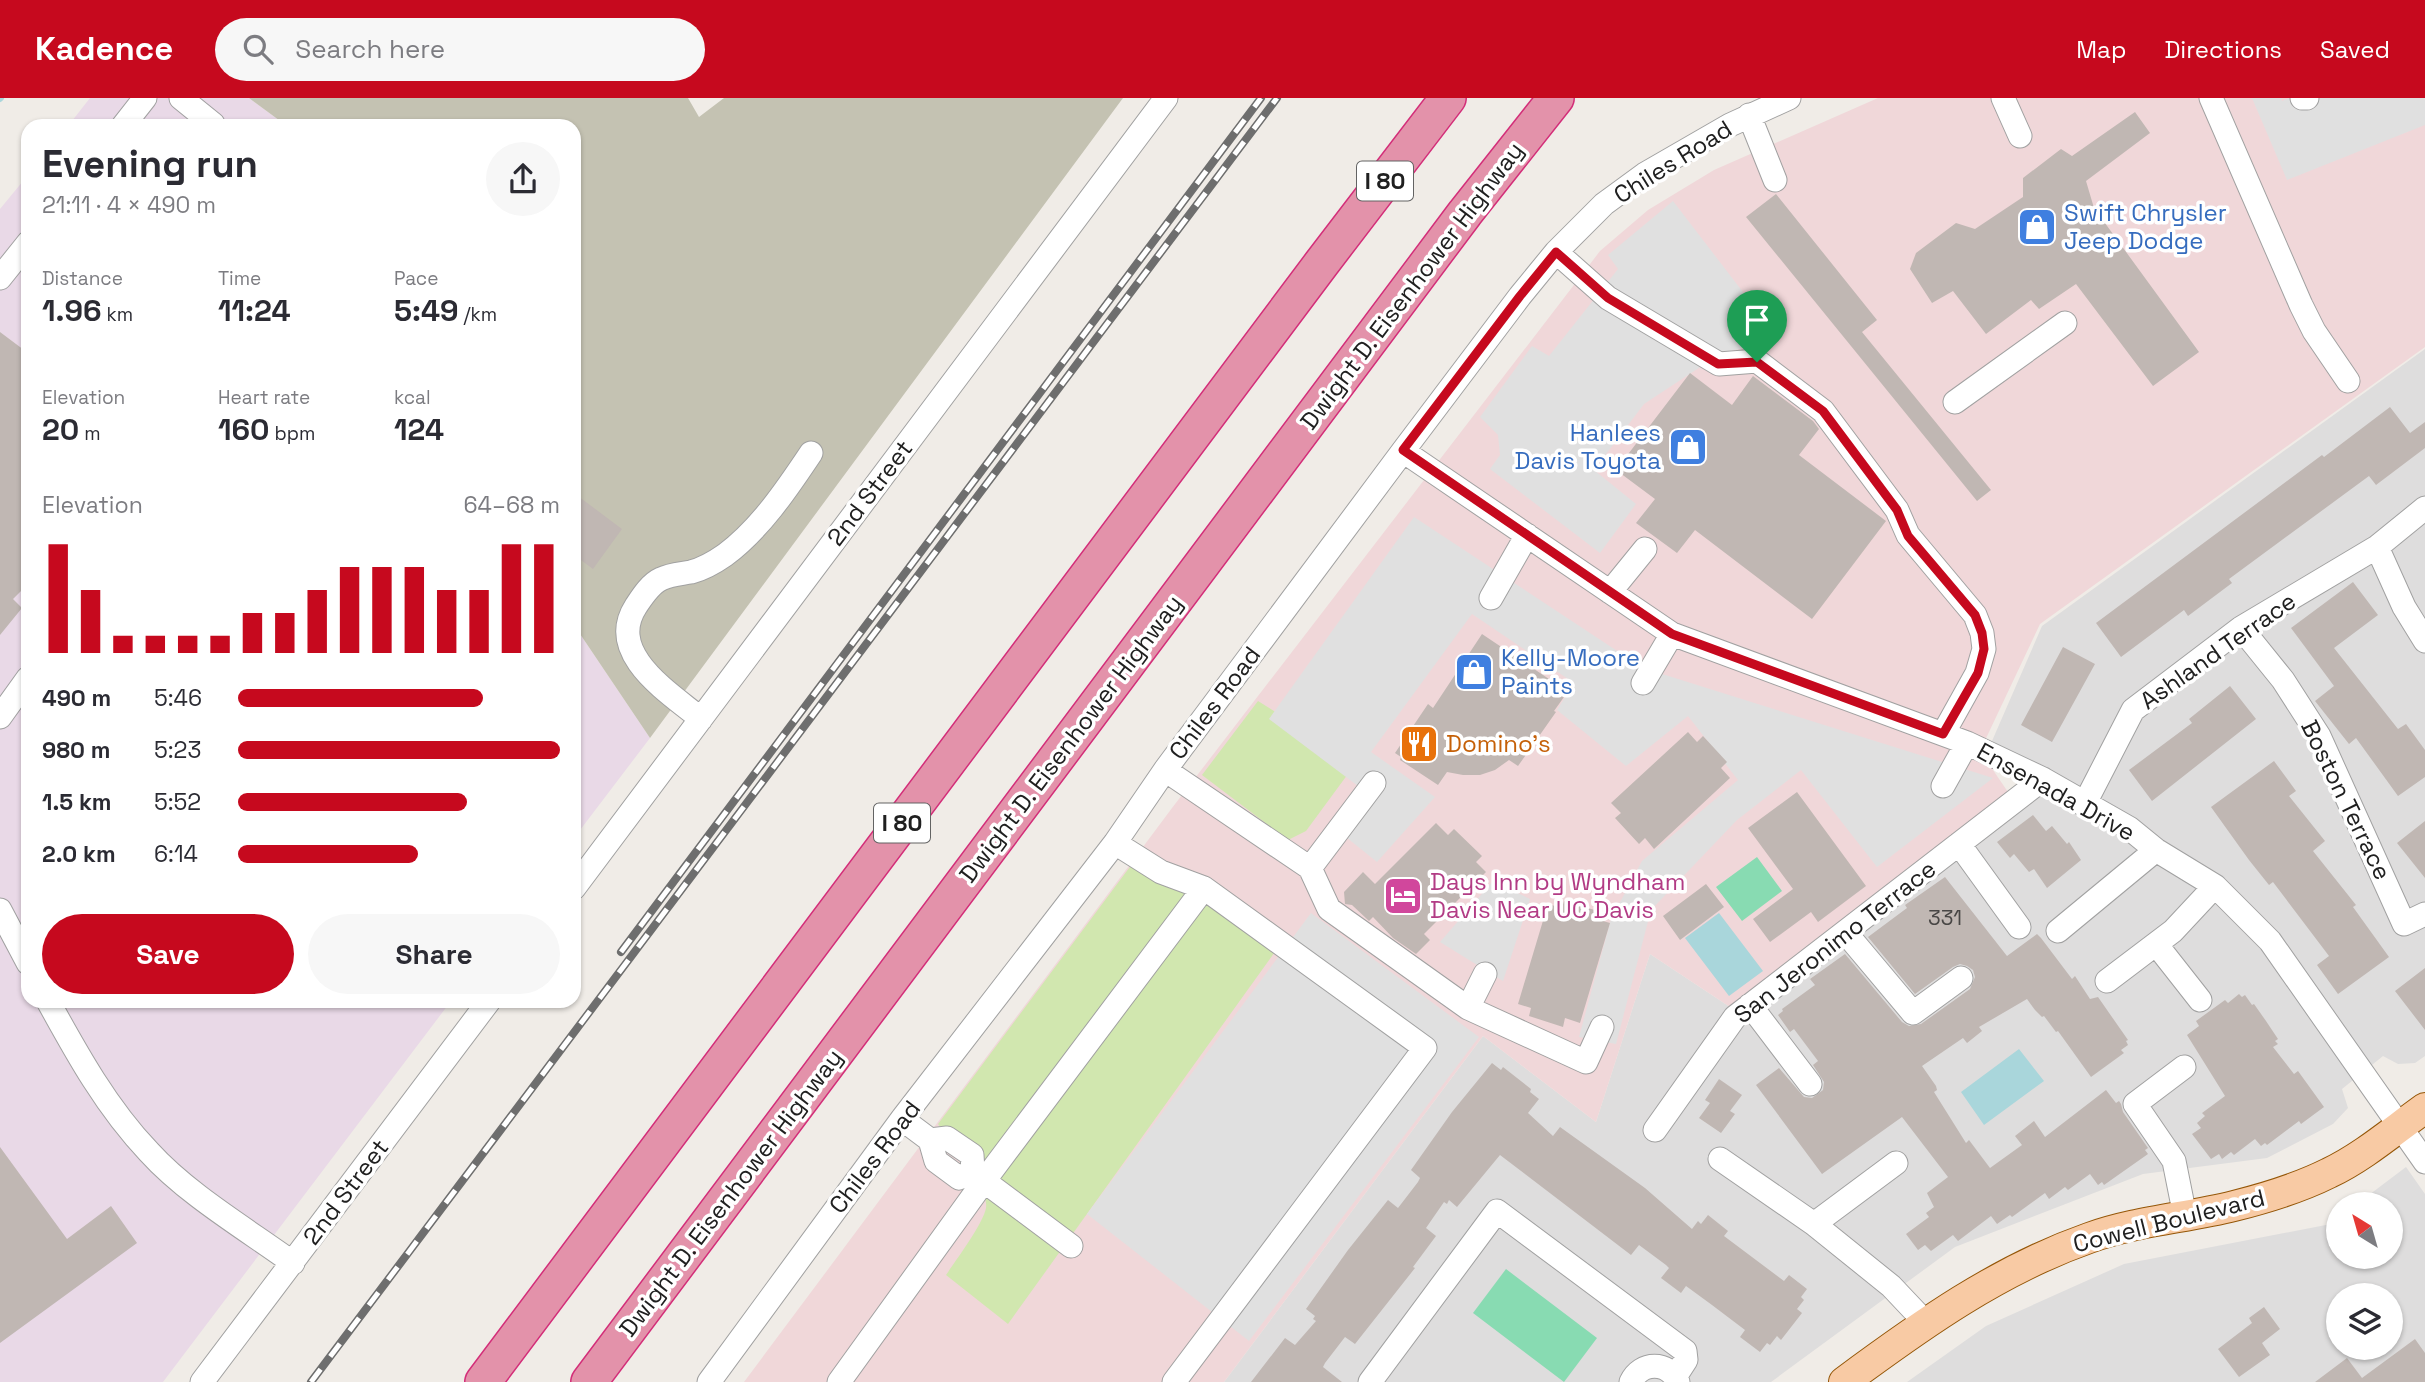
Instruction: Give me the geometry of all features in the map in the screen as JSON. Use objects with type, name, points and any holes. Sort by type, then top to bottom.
[{"type":"highway","points":[[1321,264],[1435,98]]},
{"type":"highway","name":"I 80","points":[[483,1382],[1448,98]]},
{"type":"highway","name":"Dwight D. Eisenhower Highway","points":[[589,1382],[1449,235],[1556,98]]},
{"type":"main road","name":"Cowell Boulevard","points":[[1844,1382],[1924,1322],[1990,1283],[2091,1237],[2232,1207],[2290,1190],[2330,1173],[2425,1108]]},
{"type":"street","points":[[128,119],[145,98]]},
{"type":"street","points":[[181,98],[207,119]]},
{"type":"street","name":"2nd Street","points":[[581,879],[1166,98]]},
{"type":"street","name":"Chiles Road","points":[[709,1382],[902,1119],[1115,843],[1165,770],[1403,450],[1556,252],[1604,204],[1645,174],[1686,149],[1789,98]]},
{"type":"street","points":[[2003,98],[2020,136]]},
{"type":"street","points":[[2211,98],[2301,305],[2314,331],[2348,381]]},
{"type":"street","points":[[1749,116],[1775,180]]},
{"type":"street","points":[[0,278],[21,252]]},
{"type":"street","points":[[1556,252],[1608,298],[1718,364],[1757,362],[1823,411],[1897,510],[1908,536],[1975,615],[1982,633],[1984,649],[1978,673],[1943,734]]},
{"type":"street","points":[[1955,401],[2065,323]]},
{"type":"street","name":"Ensenada Drive","points":[[1403,450],[1672,634],[1967,743],[2043,779],[2084,805],[2129,828],[2156,850],[2215,886],[2270,941],[2425,1162]]},
{"type":"street","points":[[701,719],[655,681],[636,660],[629,643],[632,612],[657,581],[675,573],[692,572],[704,567],[744,538],[783,493],[811,453]]},
{"type":"street","name":"Ashland Terrace","points":[[2084,805],[2133,710],[2241,628],[2377,547],[2425,508]]},
{"type":"street","points":[[1491,598],[1527,535]]},
{"type":"street","points":[[2377,547],[2404,607],[2425,641]]},
{"type":"street","points":[[1610,592],[1645,549]]},
{"type":"street","name":"Boston Terrace","points":[[2241,628],[2283,680],[2319,736],[2404,924],[2425,914]]},
{"type":"street","points":[[1643,682],[1672,634]]},
{"type":"street","points":[[3,703],[21,685]]},
{"type":"street","points":[[1943,786],[1967,743]]},
{"type":"street","points":[[1165,770],[1310,868],[1329,909],[1468,1008],[1586,1062],[1602,1027]]},
{"type":"street","name":"San Jeronimo Terrace","points":[[1655,1130],[1735,1017],[2043,779]]},
{"type":"street","points":[[1310,868],[1374,783]]},
{"type":"street","points":[[1115,843],[1161,872],[1204,888],[1424,1048],[1174,1382]]},
{"type":"street","points":[[1959,844],[2019,927]]},
{"type":"street","points":[[2058,931],[2156,850]]},
{"type":"street","points":[[2107,981],[2173,931],[2215,886]]},
{"type":"street","points":[[839,1382],[979,1176],[1204,888]]},
{"type":"street","points":[[0,910],[21,950]]},
{"type":"street","points":[[1845,932],[1913,1013],[1961,978]]},
{"type":"street","points":[[2156,944],[2200,1000]]},
{"type":"street","points":[[1468,1008],[1485,974]]},
{"type":"street","points":[[1750,1005],[1810,1084]]},
{"type":"street","points":[[52,1008],[81,1063],[149,1153],[179,1180],[293,1263]]},
{"type":"street","name":"2nd Street","points":[[202,1382],[484,1008]]},
{"type":"street","points":[[2184,1067],[2135,1104],[2174,1161],[2185,1216]]},
{"type":"street","points":[[902,1119],[930,1140],[936,1161],[959,1178],[979,1176],[1071,1246]]},
{"type":"street","points":[[1720,1159],[1814,1224],[1891,1286],[1924,1322]]},
{"type":"street","points":[[1814,1224],[1896,1163]]},
{"type":"street","points":[[1370,1382],[1497,1211],[1685,1352],[1686,1360],[1677,1379],[1662,1367],[1654,1366],[1638,1371],[1631,1382]]},
{"type":"shaded area","points":[[90,98],[249,98],[278,119],[74,119]]},
{"type":"shaded area","points":[[249,98],[688,98],[699,117],[724,98],[1123,98],[650,738],[581,635],[581,119],[278,119]]},
{"type":"shaded area","points":[[1878,98],[2425,98],[2425,347],[2040,624],[1980,751],[2008,792],[1730,1007],[1650,954],[1596,1122],[1483,1036],[1224,1382],[744,1382],[1172,808],[1600,251],[1648,210],[1714,170]]},
{"type":"shaded area","points":[[2252,98],[2281,98],[2282,101],[2289,98],[2425,98],[2425,125],[2287,180]]},
{"type":"shaded area","points":[[21,184],[21,1008],[446,1008],[163,1382],[0,1382],[0,209]]},
{"type":"shaded area","points":[[1673,201],[1779,339],[1720,354],[1644,404],[1594,470],[1636,504],[1600,553],[1490,469],[1500,455],[1498,435],[1480,417],[1532,346],[1549,356],[1618,269],[1608,255]]},
{"type":"shaded area","points":[[2425,349],[2425,1056],[2415,1063],[2398,1064],[2383,1056],[2342,1089],[2348,1108],[2333,1124],[2267,1158],[2143,1174],[1955,1247],[1771,1382],[1224,1382],[1483,1036],[1596,1122],[1650,954],[1730,1007],[2040,768],[1992,741],[2042,626]]},
{"type":"shaded area","points":[[1414,517],[1643,668],[1993,778],[1877,867],[1801,770],[1737,820],[1651,910],[1616,1044],[1579,1037],[1611,919],[1642,861],[1738,780],[1688,716],[1626,766],[1557,710],[1574,683],[1472,614],[1371,752],[1435,797],[1377,862],[1331,825],[1358,786],[1269,719]]},
{"type":"shaded area","points":[[581,635],[650,738],[581,829]]},
{"type":"shaded area","points":[[1493,881],[1530,899],[1503,981],[1440,942]]},
{"type":"shaded area","points":[[1311,913],[1479,1037],[1249,1341],[1087,1214]]},
{"type":"shaded area","points":[[2406,1167],[2425,1194],[2425,1382],[1907,1382],[1986,1326],[2124,1264],[2326,1225],[2326,1269],[2403,1269],[2403,1192],[2373,1192]]},
{"type":"green space","points":[[1258,701],[1356,763],[1306,831],[1288,840],[1202,775]]},
{"type":"green space","points":[[1144,848],[1287,935],[1008,1324],[946,1275],[975,1232],[986,1208],[982,1187],[976,1176],[938,1124]]},
{"type":"green space","points":[[1757,857],[1782,891],[1742,921],[1716,887]]},
{"type":"green space","points":[[1506,1269],[1597,1338],[1564,1382],[1473,1313]]},
{"type":"water","points":[[1719,913],[1763,971],[1729,996],[1685,938]]},
{"type":"water","points":[[2019,1049],[2044,1081],[1984,1125],[1961,1092]]},
{"type":"building","points":[[2135,112],[2150,133],[2086,181],[2094,208],[2199,352],[2153,386],[2076,284],[2039,309],[2031,300],[1986,334],[1953,291],[1932,303],[1910,269],[1916,253],[1956,223],[1975,229],[2023,197],[2023,178],[2061,149],[2072,156]]},
{"type":"building","points":[[1776,194],[1877,320],[1862,332],[1991,490],[1977,501],[1746,217]]},
{"type":"building","points":[[0,332],[21,348],[21,591],[13,599],[21,609],[0,635]]},
{"type":"building","points":[[1690,373],[1732,405],[1753,376],[1813,421],[1819,429],[1799,455],[1886,521],[1812,619],[1695,530],[1677,553],[1636,523],[1655,499],[1616,470]]},
{"type":"building","points":[[2390,407],[2410,433],[2425,422],[2425,448],[2376,485],[2369,476],[2229,579],[2232,583],[2188,616],[2184,610],[2121,657],[2096,623]]},
{"type":"building","points":[[581,498],[622,529],[593,569],[581,560]]},
{"type":"building","points":[[2353,582],[2378,615],[2334,648],[2398,729],[2406,724],[2425,750],[2425,777],[2398,796],[2356,738],[2349,744],[2315,701],[2334,686],[2291,628]]},
{"type":"building","points":[[1482,634],[1552,681],[1548,687],[1564,697],[1518,766],[1509,760],[1495,770],[1480,775],[1447,772],[1438,785],[1400,760],[1401,757],[1395,753],[1428,704],[1433,708]]},
{"type":"building","points":[[2063,647],[2095,664],[2052,742],[2021,725]]},
{"type":"building","points":[[2230,686],[2256,719],[2152,801],[2129,770],[2192,723],[2189,719]]},
{"type":"building","points":[[1688,732],[1697,742],[1703,736],[1727,762],[1721,768],[1730,778],[1654,849],[1645,838],[1639,844],[1615,818],[1621,813],[1611,803]]},
{"type":"building","points":[[2274,761],[2296,791],[2289,796],[2325,841],[2313,851],[2356,905],[2353,907],[2389,957],[2338,994],[2317,965],[2329,956],[2273,882],[2269,885],[2249,860],[2211,807]]},
{"type":"building","points":[[1797,792],[1866,886],[1818,922],[1811,912],[1770,942],[1753,919],[1793,889],[1748,828]]},
{"type":"building","points":[[2033,815],[2046,831],[2052,826],[2067,844],[2069,842],[2081,860],[2047,888],[2034,869],[2029,872],[2014,854],[2010,858],[1997,842]]},
{"type":"building","points":[[2425,821],[2425,878],[2397,843]]},
{"type":"building","name":"Days Inn by Wyndham Davis Near UC Davis","points":[[1436,823],[1448,835],[1454,829],[1482,856],[1476,862],[1486,872],[1424,934],[1430,940],[1416,954],[1393,938],[1373,917],[1369,921],[1352,905],[1345,904],[1344,892],[1363,872],[1375,884]]},
{"type":"building","points":[[1945,877],[2007,956],[2037,934],[2072,979],[2075,976],[2090,999],[2098,997],[2128,1040],[2128,1045],[2121,1050],[2124,1053],[2091,1077],[2058,1031],[2056,1032],[2027,999],[1979,1027],[1982,1031],[1967,1043],[1963,1038],[1922,1066],[1936,1086],[1937,1090],[1934,1092],[1966,1143],[1969,1140],[1990,1168],[2022,1145],[2015,1136],[2034,1121],[2045,1137],[2106,1090],[2116,1103],[2119,1101],[2121,1104],[2123,1112],[2148,1148],[2145,1150],[2148,1154],[2104,1185],[2102,1182],[2098,1185],[2090,1174],[2068,1190],[2065,1187],[2049,1199],[2045,1193],[2012,1217],[2010,1215],[1997,1224],[1991,1216],[1958,1241],[1953,1235],[1931,1251],[1925,1245],[1918,1250],[1906,1234],[1929,1217],[1926,1213],[1934,1207],[1927,1193],[1948,1177],[1902,1117],[1822,1174],[1756,1085],[1779,1068],[1804,1097],[1812,1098],[1823,1090],[1824,1082],[1813,1065],[1818,1061],[1794,1029],[1790,1032],[1778,1015],[1782,1009],[1815,985],[1810,979],[1845,954],[1902,1022],[1909,1026],[1921,1024],[1970,989],[1975,977],[1973,970],[1960,964],[1915,994],[1868,937],[1907,908],[1905,905]]},
{"type":"building","points":[[1706,884],[1724,907],[1680,940],[1663,916]]},
{"type":"building","points":[[1564,901],[1598,911],[1596,919],[1610,923],[1580,1023],[1565,1018],[1563,1027],[1529,1016],[1531,1008],[1518,1004],[1548,904],[1562,908]]},
{"type":"building","points":[[2425,968],[2425,1030],[2395,991]]},
{"type":"building","points":[[2239,994],[2242,997],[2245,995],[2252,1005],[2254,1004],[2278,1039],[2275,1041],[2278,1044],[2273,1047],[2294,1074],[2298,1071],[2324,1107],[2301,1124],[2299,1121],[2267,1145],[2265,1143],[2261,1146],[2255,1139],[2234,1155],[2231,1152],[2222,1159],[2219,1154],[2211,1159],[2192,1134],[2201,1128],[2197,1123],[2205,1116],[2202,1113],[2225,1096],[2187,1035],[2199,1026],[2196,1021],[2225,1000],[2228,1003]]},
{"type":"building","points":[[1492,1063],[1501,1070],[1503,1067],[1531,1089],[1530,1092],[1539,1099],[1528,1113],[1553,1136],[1560,1127],[1645,1188],[1692,1229],[1698,1221],[1701,1224],[1708,1215],[1728,1231],[1724,1236],[1784,1281],[1789,1275],[1807,1289],[1801,1297],[1804,1300],[1797,1309],[1802,1313],[1781,1340],[1777,1336],[1760,1352],[1740,1337],[1745,1330],[1712,1305],[1686,1286],[1681,1293],[1661,1278],[1669,1268],[1666,1265],[1639,1245],[1631,1255],[1500,1155],[1457,1207],[1449,1200],[1447,1204],[1444,1202],[1426,1228],[1436,1236],[1413,1267],[1415,1268],[1355,1344],[1345,1337],[1325,1363],[1323,1367],[1342,1382],[1251,1382],[1285,1338],[1295,1345],[1316,1321],[1313,1319],[1315,1316],[1306,1309],[1388,1200],[1398,1208],[1418,1182],[1420,1178],[1411,1170],[1452,1112]]},
{"type":"building","points":[[1719,1079],[1742,1095],[1730,1111],[1735,1114],[1721,1133],[1699,1118],[1710,1103],[1705,1100]]},
{"type":"building","points":[[0,1147],[67,1239],[111,1206],[137,1243],[0,1343]]},
{"type":"building","points":[[2264,1307],[2280,1329],[2262,1343],[2270,1355],[2239,1377],[2218,1349],[2252,1323],[2249,1318]]},
{"type":"building","points":[[2415,1339],[2425,1353],[2425,1382],[2315,1382],[2344,1360],[2348,1360],[2362,1378],[2386,1360],[2403,1360],[2403,1348]]},
{"type":"railway","points":[[621,952],[1261,98]]},
{"type":"railway","points":[[311,1382],[1277,98]]},
{"type":"place","name":"Swift Chrysler Jeep Dodge","points":[[2037,227]]},
{"type":"place","name":"Hanlees Davis Toyota","points":[[1688,447]]},
{"type":"place","name":"Kelly-Moore Paints","points":[[1474,672]]},
{"type":"place","name":"Domino's","points":[[1419,744]]},
{"type":"place","name":"Days Inn by Wyndham Davis Near UC Davis","points":[[1403,896]]},
{"type":"route","points":[[1556,252],[1608,298],[1718,364],[1757,362],[1823,411],[1897,510],[1908,536],[1975,615],[1982,633],[1984,649],[1978,673],[1943,734],[1672,634],[1403,450],[1556,252]]}]
